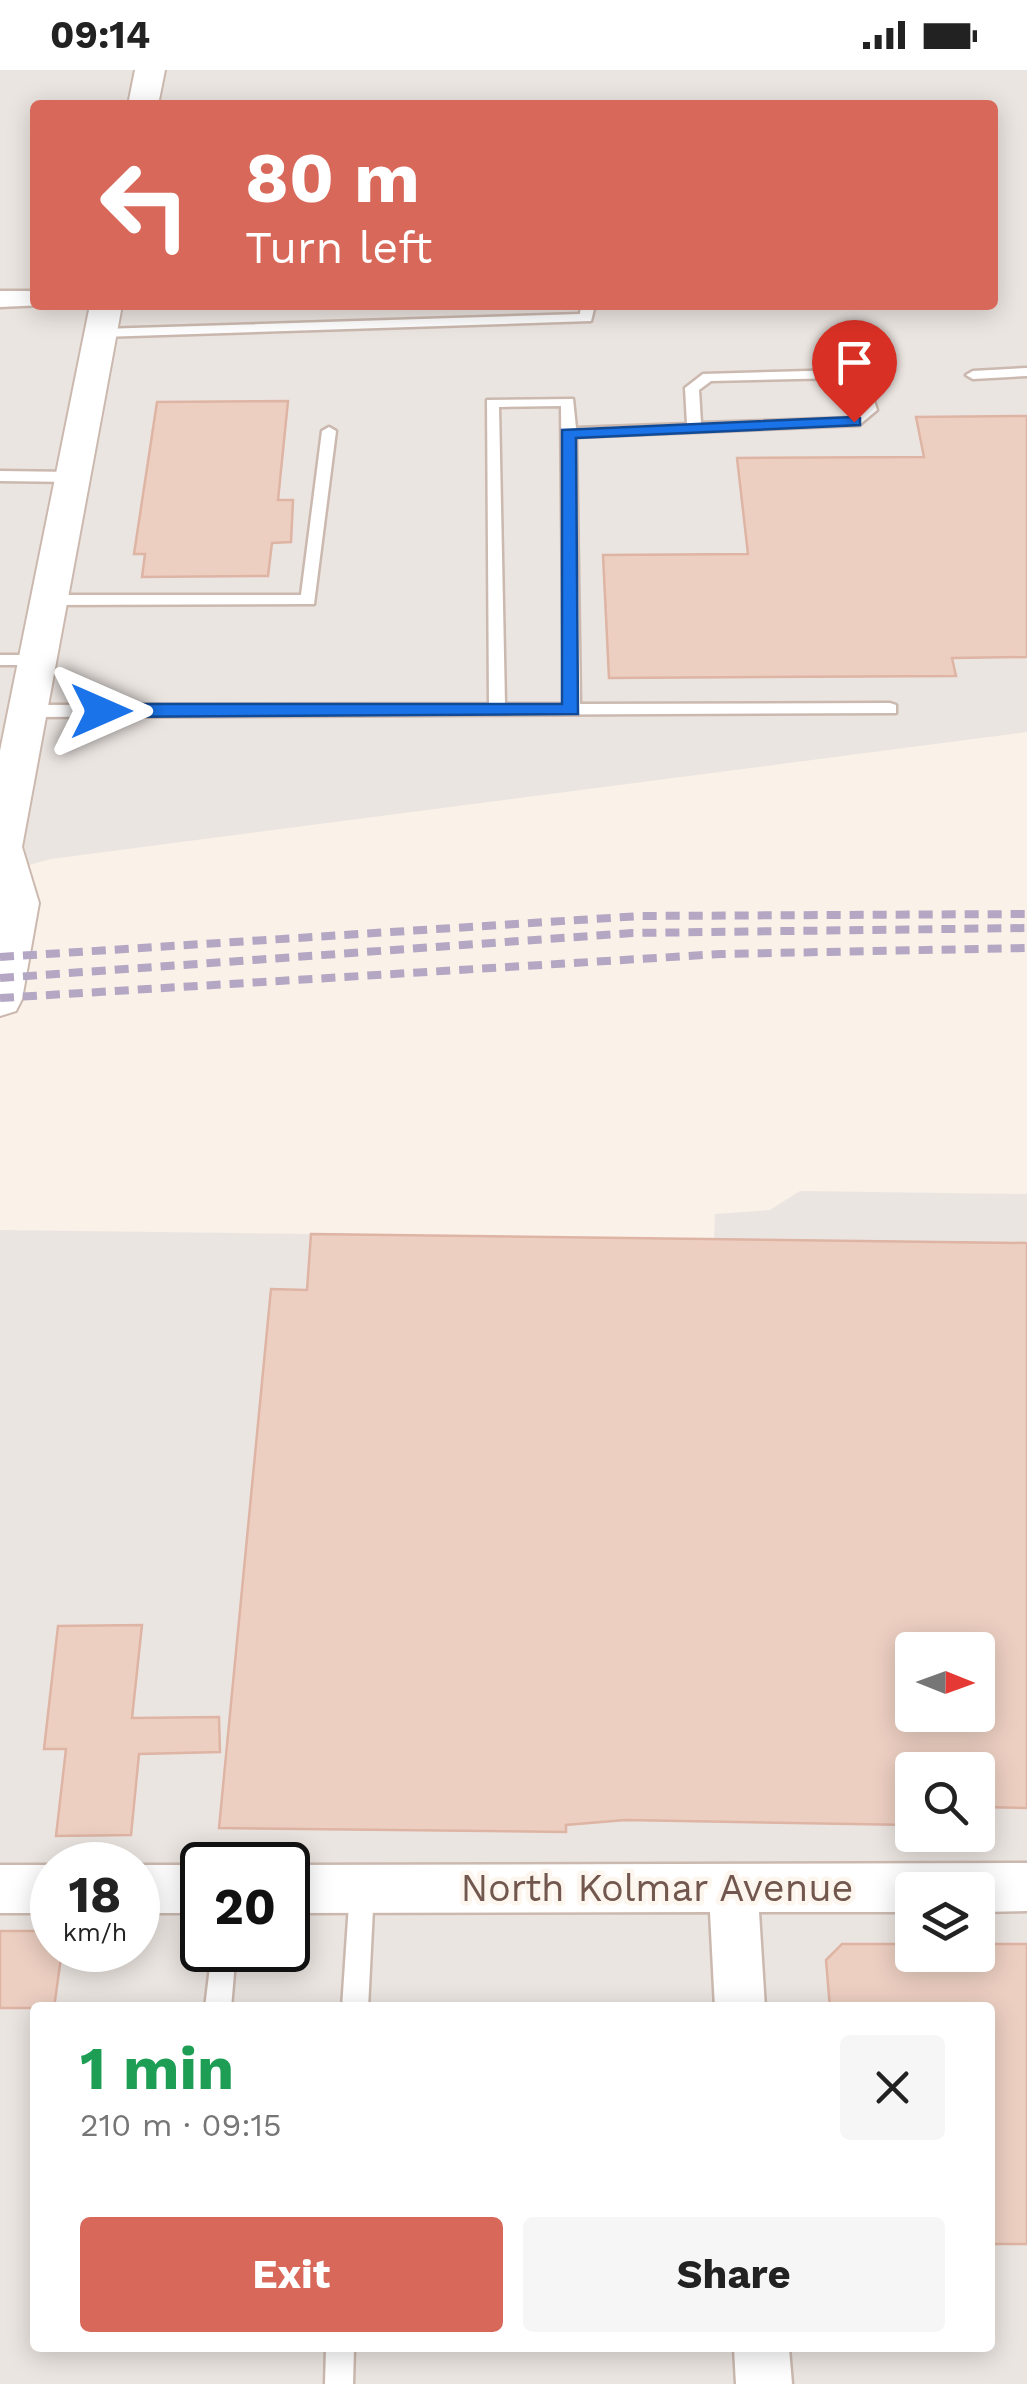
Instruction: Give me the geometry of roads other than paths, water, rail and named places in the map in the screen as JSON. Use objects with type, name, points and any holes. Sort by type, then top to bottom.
[{"type":"street","points":[[145,100],[150,70]]},
{"type":"street","points":[[0,299],[30,300]]},
{"type":"street","points":[[0,999],[18,903],[1,853],[103,319]]},
{"type":"street","name":"North Kolmar Avenue","points":[[310,1888],[1027,1887]]},
{"type":"street","points":[[732,1888],[740,2002]]},
{"type":"street","points":[[0,1889],[30,1889]]},
{"type":"street","points":[[762,2352],[764,2384]]},
{"type":"lane","points":[[103,319],[586,318],[587,310]]},
{"type":"lane","points":[[973,374],[1027,372]]},
{"type":"lane","points":[[568,433],[854,422],[870,410],[862,383],[845,374],[708,378],[692,388],[694,428]]},
{"type":"lane","points":[[496,710],[492,404],[568,402],[572,710]]},
{"type":"lane","points":[[50,600],[308,600],[329,431]]},
{"type":"lane","points":[[0,476],[73,477]]},
{"type":"lane","points":[[0,660],[38,660]]},
{"type":"lane","points":[[29,711],[890,708]]},
{"type":"lane","points":[[356,2002],[362,1888]]},
{"type":"lane","points":[[219,2002],[222,1972]]},
{"type":"lane","points":[[339,2384],[340,2352]]},
{"type":"railway","points":[[0,957],[641,916],[1027,914]]},
{"type":"railway","points":[[0,978],[632,933],[1027,928]]},
{"type":"railway","points":[[0,998],[721,954],[1027,948]]}]
